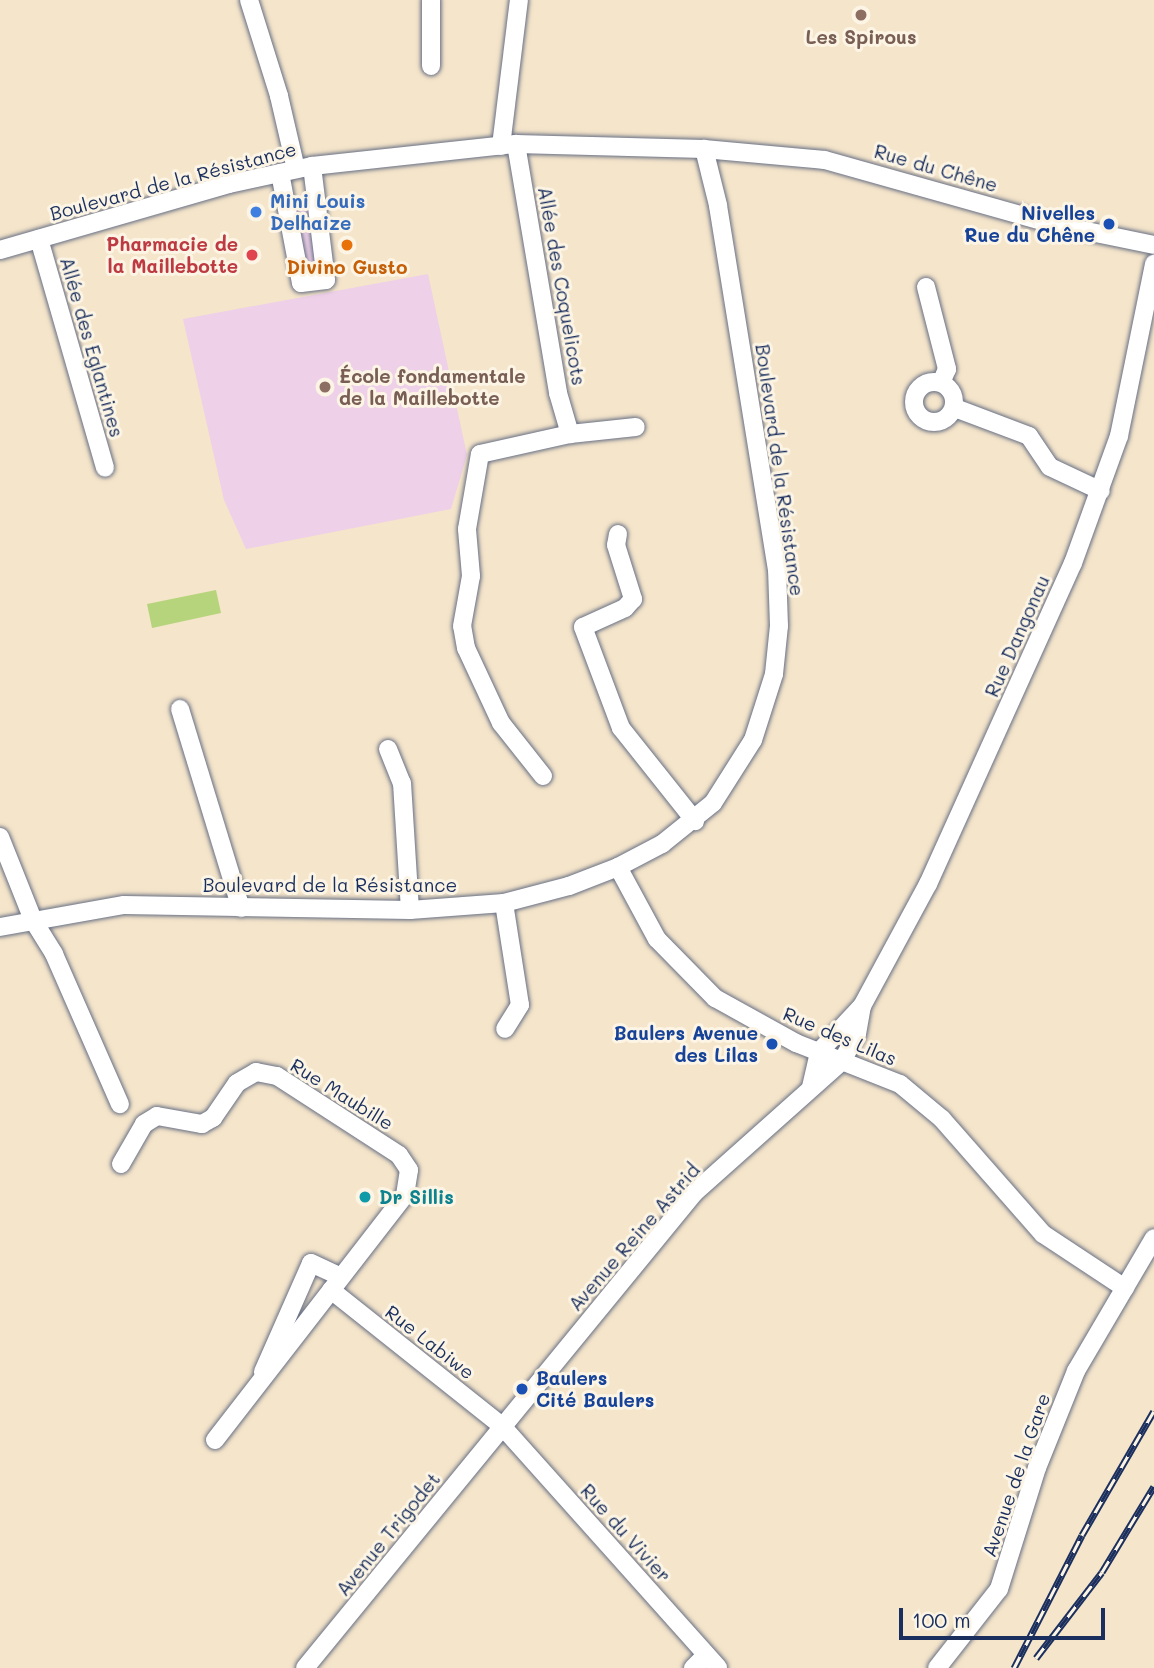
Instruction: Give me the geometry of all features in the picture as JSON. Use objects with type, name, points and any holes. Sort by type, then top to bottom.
[{"type":"street","points":[[249,0],[279,96],[326,280],[301,283],[296,169]]},
{"type":"street","points":[[430,0],[431,66]]},
{"type":"street","name":"Allée des Coquelicots","points":[[519,0],[509,145],[558,393],[570,434]]},
{"type":"street","name":"Boulevard de la Résistance","points":[[0,250],[296,169],[509,145],[704,149],[718,205],[777,570],[779,626],[774,674],[753,740],[727,786],[695,821],[618,867],[569,886],[503,902],[410,910],[124,905],[0,927]]},
{"type":"street","name":"Rue du Chêne","points":[[704,149],[844,164],[1064,227],[1154,245]]},
{"type":"street","name":"Allée des Eglantines","points":[[39,239],[105,468]]},
{"type":"street","name":"Rue Dangonau","points":[[819,1052],[862,1006],[928,884],[1073,563],[1119,436],[1154,264]]},
{"type":"street","points":[[926,286],[947,369],[941,383]]},
{"type":"street","points":[[929,382],[941,383],[951,394],[954,408],[948,419],[933,423],[915,410],[918,390],[929,382]]},
{"type":"street","points":[[954,408],[1029,436],[1050,467],[1101,491]]},
{"type":"street","points":[[543,776],[501,723],[466,648],[462,626],[471,576],[467,529],[480,454],[570,434],[636,427]]},
{"type":"street","points":[[618,534],[616,545],[633,599],[625,608],[583,627],[621,728],[695,821]]},
{"type":"street","points":[[180,709],[241,908]]},
{"type":"street","points":[[388,749],[402,783],[410,910]]},
{"type":"street","points":[[0,837],[33,920],[54,954],[120,1104]]},
{"type":"street","name":"Rue des Lilas","points":[[618,867],[657,939],[715,998],[753,1022],[900,1084],[942,1119],[1043,1234],[1125,1287]]},
{"type":"street","points":[[503,902],[520,1005],[505,1029]]},
{"type":"street","name":"Rue Dangonau","points":[[842,1061],[857,1034],[862,1006]]},
{"type":"street","points":[[811,1087],[819,1052]]},
{"type":"street","name":"Avenue Reine Astrid","points":[[502,1426],[694,1193],[842,1061]]},
{"type":"street","name":"Rue Maubille","points":[[121,1164],[144,1124],[171,1116],[202,1124],[213,1118],[247,1075],[256,1072],[277,1076],[399,1155],[409,1170],[405,1195],[215,1440]]},
{"type":"street","name":"Avenue de la Gare","points":[[937,1668],[999,1589],[1037,1468],[1076,1371],[1154,1238]]},
{"type":"street","name":"Rue Maubille","points":[[264,1377],[262,1366],[311,1263],[336,1284]]},
{"type":"street","name":"Rue Labiwe","points":[[336,1284],[502,1426]]},
{"type":"street","name":"Rue du Vivier","points":[[502,1426],[705,1664]]},
{"type":"street","name":"Avenue Trigodet","points":[[305,1668],[502,1426]]},
{"type":"shaded area","points":[[307,194],[319,272],[305,275],[293,196]]},
{"type":"shaded area","name":"École fondamentale de la Maillebotte","points":[[428,274],[467,455],[451,509],[246,549],[224,500],[183,319]]},
{"type":"green space","points":[[216,590],[221,613],[152,628],[147,604]]},
{"type":"railway","points":[[1014,1668],[1082,1535],[1154,1411]]},
{"type":"railway","points":[[1036,1658],[1102,1572],[1154,1486]]},
{"type":"place","name":"Les Spirous","points":[[861,15]]},
{"type":"place","name":"Mini Louis Delhaize","points":[[256,212]]},
{"type":"place","name":"Nivelles Rue du Chêne","points":[[1109,224]]},
{"type":"place","name":"Divino Gusto","points":[[347,245]]},
{"type":"place","name":"Pharmacie de la Maillebotte","points":[[252,255]]},
{"type":"place","name":"École fondamentale de la Maillebotte","points":[[325,387]]},
{"type":"place","name":"Baulers Avenue des Lilas","points":[[772,1044]]},
{"type":"place","name":"Dr Sillis","points":[[365,1197]]},
{"type":"place","name":"Baulers Cité Baulers","points":[[522,1389]]}]
